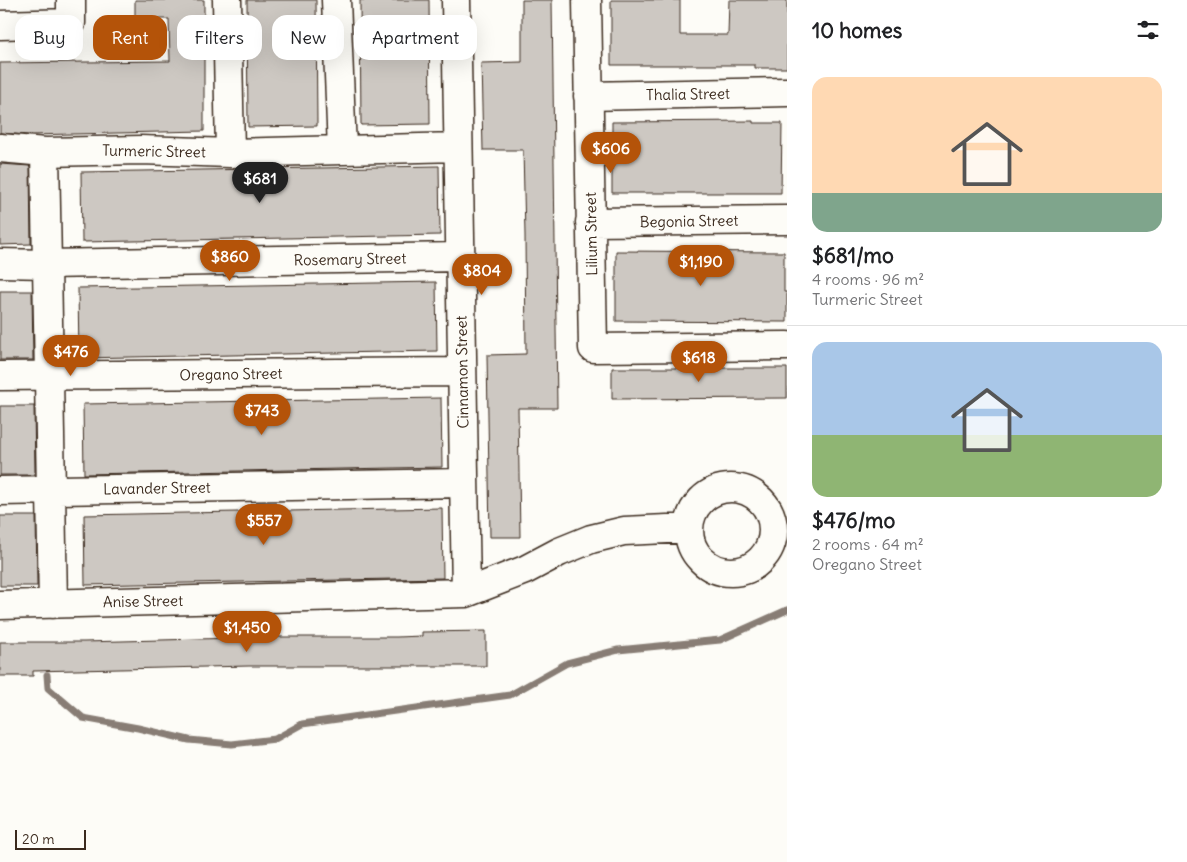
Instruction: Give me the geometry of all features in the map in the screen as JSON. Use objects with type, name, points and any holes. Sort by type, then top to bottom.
[{"type":"street","points":[[0,25],[71,23],[71,0]]},
{"type":"street","points":[[227,0],[230,153]]},
{"type":"street","points":[[336,0],[342,150]]},
{"type":"street","name":"Cinnamon Street","points":[[456,0],[466,593]]},
{"type":"street","name":"Lilium Street","points":[[587,0],[593,348],[787,346]]},
{"type":"street","name":"Thalia Street","points":[[588,96],[787,92]]},
{"type":"street","name":"Turmeric Street","points":[[0,148],[45,152],[141,150],[230,153],[458,148]]},
{"type":"street","points":[[45,152],[53,604]]},
{"type":"street","name":"Begonia Street","points":[[590,222],[787,220]]},
{"type":"street","name":"Rosemary Street","points":[[0,263],[46,264],[460,257]]},
{"type":"street","name":"Oregano Street","points":[[0,376],[462,372]]},
{"type":"street","name":"Lavander Street","points":[[0,491],[464,483]]},
{"type":"street","points":[[737,488],[749,491],[767,506],[779,530],[767,554],[760,562],[751,568],[729,573],[708,566],[700,559],[691,545],[689,528],[691,516],[700,501],[714,491],[737,488]]},
{"type":"street","name":"Anise Street","points":[[0,606],[466,593],[525,570],[558,552],[591,539],[624,531],[689,528]]},
{"type":"building","points":[[135,0],[204,0],[204,15],[177,15],[177,60],[204,60],[204,131],[29,135],[0,133],[0,63],[170,61],[169,19],[167,19],[167,15],[135,15]]},
{"type":"building","points":[[247,0],[316,0],[316,15],[272,15],[272,60],[316,60],[317,126],[248,127],[247,60],[262,60],[262,15],[247,15]]},
{"type":"building","points":[[360,0],[429,0],[429,15],[360,15]]},
{"type":"building","points":[[522,0],[552,0],[557,408],[518,408],[520,537],[490,537],[487,355],[526,354],[525,235],[523,150],[483,150],[481,63],[522,62]]},
{"type":"building","points":[[611,0],[680,0],[680,35],[728,35],[729,0],[787,0],[787,68],[755,68],[755,65],[611,65]]},
{"type":"building","points":[[360,60],[429,60],[430,124],[361,125]]},
{"type":"building","points":[[753,121],[753,123],[782,123],[781,193],[612,193],[612,122]]},
{"type":"building","points":[[0,164],[30,166],[31,244],[0,245]]},
{"type":"building","points":[[439,166],[440,235],[82,242],[81,172]]},
{"type":"building","points":[[616,251],[784,252],[784,292],[787,292],[787,322],[616,321]]},
{"type":"building","points":[[436,282],[437,351],[79,358],[78,288]]},
{"type":"building","points":[[0,291],[32,291],[33,360],[0,360]]},
{"type":"building","points":[[612,368],[787,368],[787,398],[612,399]]},
{"type":"building","points":[[441,398],[442,467],[84,474],[83,404]]},
{"type":"building","points":[[0,406],[34,406],[35,475],[0,475]]},
{"type":"building","points":[[442,508],[443,578],[85,585],[84,515]]},
{"type":"building","points":[[0,516],[36,516],[37,586],[0,586]]},
{"type":"building","points":[[486,631],[486,666],[249,666],[33,671],[33,676],[0,676],[0,642],[84,642],[275,637],[397,637],[422,636],[422,632]]},
{"type":"waterway","points":[[47,675],[48,688],[83,718],[189,740],[232,744],[275,739],[302,724],[510,695],[567,663],[618,650],[720,640],[787,610]]}]
